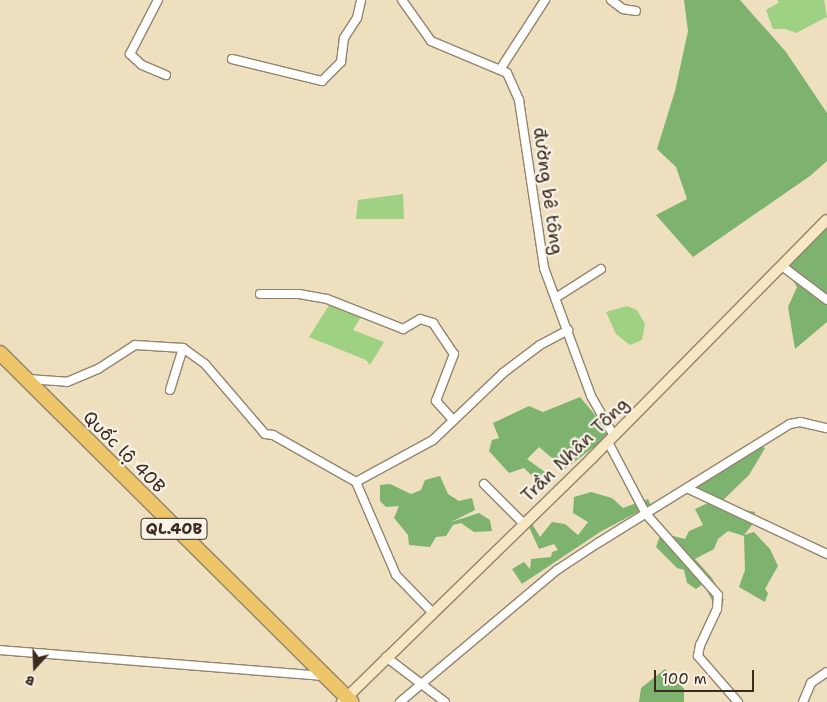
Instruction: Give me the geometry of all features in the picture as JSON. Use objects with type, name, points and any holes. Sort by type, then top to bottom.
[{"type":"highway","name":"Quốc lộ 40B","points":[[0,353],[346,700]]},
{"type":"street","points":[[158,0],[130,54],[142,65],[166,75]]},
{"type":"street","points":[[232,59],[322,81],[341,62],[344,38],[357,18],[360,0]]},
{"type":"street","points":[[402,0],[431,41],[448,51],[501,68],[545,0]]},
{"type":"street","points":[[611,0],[625,10],[636,11]]},
{"type":"street","name":"đường bê tông","points":[[501,68],[507,73],[519,100],[544,268],[557,297],[592,396],[646,514],[718,595],[717,609],[700,645],[698,656],[738,702]]},
{"type":"street","name":"Trần Nhân Tông","points":[[346,700],[386,657],[611,439],[827,220]]},
{"type":"street","points":[[782,266],[827,300]]},
{"type":"street","points":[[557,297],[601,269]]},
{"type":"street","points":[[260,294],[299,294],[327,299],[403,329],[420,319],[433,323],[454,354],[436,401],[453,420]]},
{"type":"street","points":[[356,482],[424,446],[516,363],[554,336],[568,330]]},
{"type":"street","points":[[26,379],[67,382],[98,370],[135,345],[183,348],[205,364],[266,434],[273,435],[356,482],[396,574],[433,613]]},
{"type":"street","points":[[170,390],[183,348]]},
{"type":"street","points":[[400,702],[557,570],[790,424],[800,422],[827,428]]},
{"type":"street","points":[[484,484],[523,523]]},
{"type":"street","points":[[689,489],[827,554]]},
{"type":"street","points":[[0,650],[323,676]]},
{"type":"street","points":[[386,657],[445,702]]},
{"type":"street","points":[[803,702],[813,680],[827,672]]},
{"type":"green space","points":[[684,0],[740,0],[786,52],[827,113],[827,161],[810,176],[693,257],[656,215],[687,199],[676,167],[657,149],[675,91],[688,31]]},
{"type":"green space","points":[[778,0],[824,0],[827,17],[796,33],[785,29],[773,29],[766,10],[778,3]]},
{"type":"green space","points":[[403,194],[404,219],[356,219],[358,200]]},
{"type":"green space","points":[[827,225],[827,322],[795,349],[788,307],[797,287],[786,270]]},
{"type":"green space","points":[[333,299],[364,312],[353,330],[384,342],[370,365],[366,360],[309,337]]},
{"type":"green space","points":[[627,306],[637,310],[645,324],[642,340],[630,345],[616,334],[606,312]]},
{"type":"green space","points":[[580,397],[611,434],[565,469],[539,447],[527,459],[549,475],[540,484],[524,468],[509,473],[489,451],[492,440],[499,438],[493,423],[529,406],[543,412]]},
{"type":"green space","points":[[755,444],[765,448],[749,475],[720,503],[686,487],[732,455]]},
{"type":"green space","points":[[440,476],[448,494],[459,501],[472,498],[475,510],[451,522],[479,513],[490,520],[492,531],[474,532],[461,523],[453,525],[446,536],[436,537],[430,547],[409,545],[408,535],[394,518],[399,506],[386,507],[380,501],[380,485],[390,484],[411,494],[421,490],[425,480]]},
{"type":"green space","points":[[591,492],[612,498],[623,508],[648,499],[651,505],[600,532],[522,584],[512,569],[524,562],[530,569],[531,559],[551,557],[552,552],[558,550],[554,544],[539,549],[529,527],[531,522],[540,537],[552,522],[565,524],[578,535],[588,522],[573,513],[574,497]]},
{"type":"green space","points":[[708,503],[755,512],[752,525],[744,535],[754,532],[770,549],[778,566],[765,589],[768,593],[765,602],[739,587],[745,570],[744,536],[728,531],[718,539],[714,549],[695,559],[712,578],[724,600],[721,605],[713,602],[703,584],[696,589],[687,583],[684,570],[677,568],[656,547],[661,533],[685,539],[689,531],[703,525],[695,509]]},
{"type":"green space","points":[[665,669],[684,689],[684,702],[639,702],[641,688]]}]
